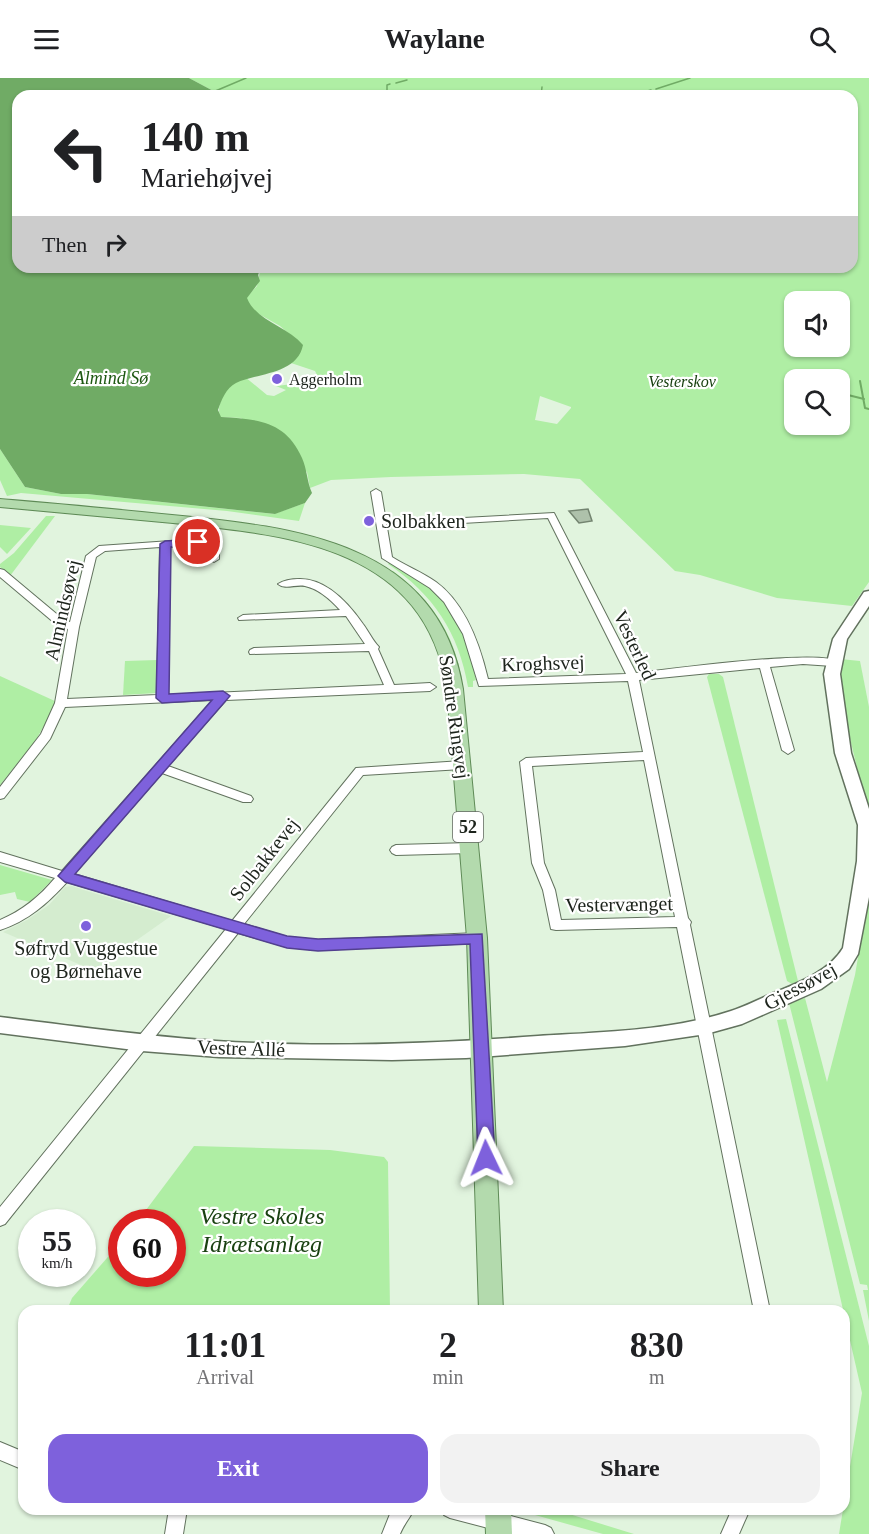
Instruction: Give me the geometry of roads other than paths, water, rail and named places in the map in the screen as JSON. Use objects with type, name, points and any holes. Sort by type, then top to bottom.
[{"type":"main road","name":"Søndre Ringvej","points":[[0,503],[249,526],[317,540],[365,561],[406,590],[440,634],[449,654],[455,689],[477,938],[491,1305]]},
{"type":"street","name":"Kroghsvej","points":[[376,492],[387,558],[438,589],[469,635],[478,658],[483,683],[633,677],[802,660],[833,662]]},
{"type":"street","name":"Vesterled","points":[[393,524],[551,515],[633,677],[685,922],[761,1305]]},
{"type":"street","name":"Almindsøvej","points":[[0,795],[46,736],[62,703],[74,627],[91,556],[95,551],[103,548],[214,541],[214,559]]},
{"type":"street","points":[[162,698],[165,544]]},
{"type":"street","points":[[0,572],[57,620],[74,627]]},
{"type":"street","points":[[283,584],[310,583],[337,600],[374,647],[384,666],[390,688]]},
{"type":"street","name":"Gjessøvej","points":[[482,1049],[625,1038],[706,1026],[735,1018],[814,984],[843,964],[852,949],[866,861],[867,825],[843,753],[834,694],[833,662],[850,621],[869,594]]},
{"type":"street","points":[[243,618],[346,613]]},
{"type":"street","points":[[254,652],[374,647]]},
{"type":"street","points":[[764,663],[788,750]]},
{"type":"street","points":[[62,703],[430,687]]},
{"type":"street","points":[[0,925],[20,917],[35,907],[223,696]]},
{"type":"street","name":"Vestervænget","points":[[650,756],[526,762],[538,863],[549,890],[556,925],[685,922]]},
{"type":"street","name":"Solbakkevej","points":[[0,1219],[360,771],[462,765]]},
{"type":"street","points":[[160,768],[247,799]]},
{"type":"street","points":[[396,850],[470,848]]},
{"type":"street","points":[[0,857],[287,942],[318,945],[477,938]]},
{"type":"street","name":"Vestre Allé","points":[[0,1025],[142,1044],[219,1048],[392,1052],[482,1049]]},
{"type":"street","points":[[0,1451],[18,1458]]},
{"type":"street","points":[[174,1534],[177,1515]]},
{"type":"street","points":[[390,1534],[399,1515]]},
{"type":"street","points":[[474,1515],[545,1534]]},
{"type":"street","points":[[730,1534],[738,1515]]},
{"type":"water","name":"Almind Sø","points":[[0,78],[189,78],[212,90],[12,90],[12,273],[259,273],[260,281],[247,298],[251,306],[264,318],[289,333],[303,345],[299,355],[284,368],[232,385],[224,395],[218,410],[221,417],[269,424],[288,436],[302,458],[312,493],[305,503],[275,514],[87,494],[61,494],[25,487],[0,449]]},
{"type":"waterway","points":[[218,90],[246,78]]},
{"type":"waterway","points":[[656,89],[690,78]]},
{"type":"waterway","points":[[396,83],[407,80]]},
{"type":"waterway","points":[[387,90],[387,85],[390,84]]},
{"type":"waterway","points":[[860,381],[863,399]]},
{"type":"waterway","points":[[850,396],[863,399]]},
{"type":"waterway","points":[[863,399],[865,408],[869,409]]},
{"type":"place","name":"Aggerholm","points":[[277,379]]},
{"type":"place","name":"Solbakken","points":[[369,521]]},
{"type":"place","name":"Søfryd Vuggestue og Børnehave","points":[[86,926]]},
{"type":"park label","name":"Vesterskov","points":[[682,381]]},
{"type":"park label","name":"Vestre Skoles Idrætsanlæg","points":[[262,1230]]}]
